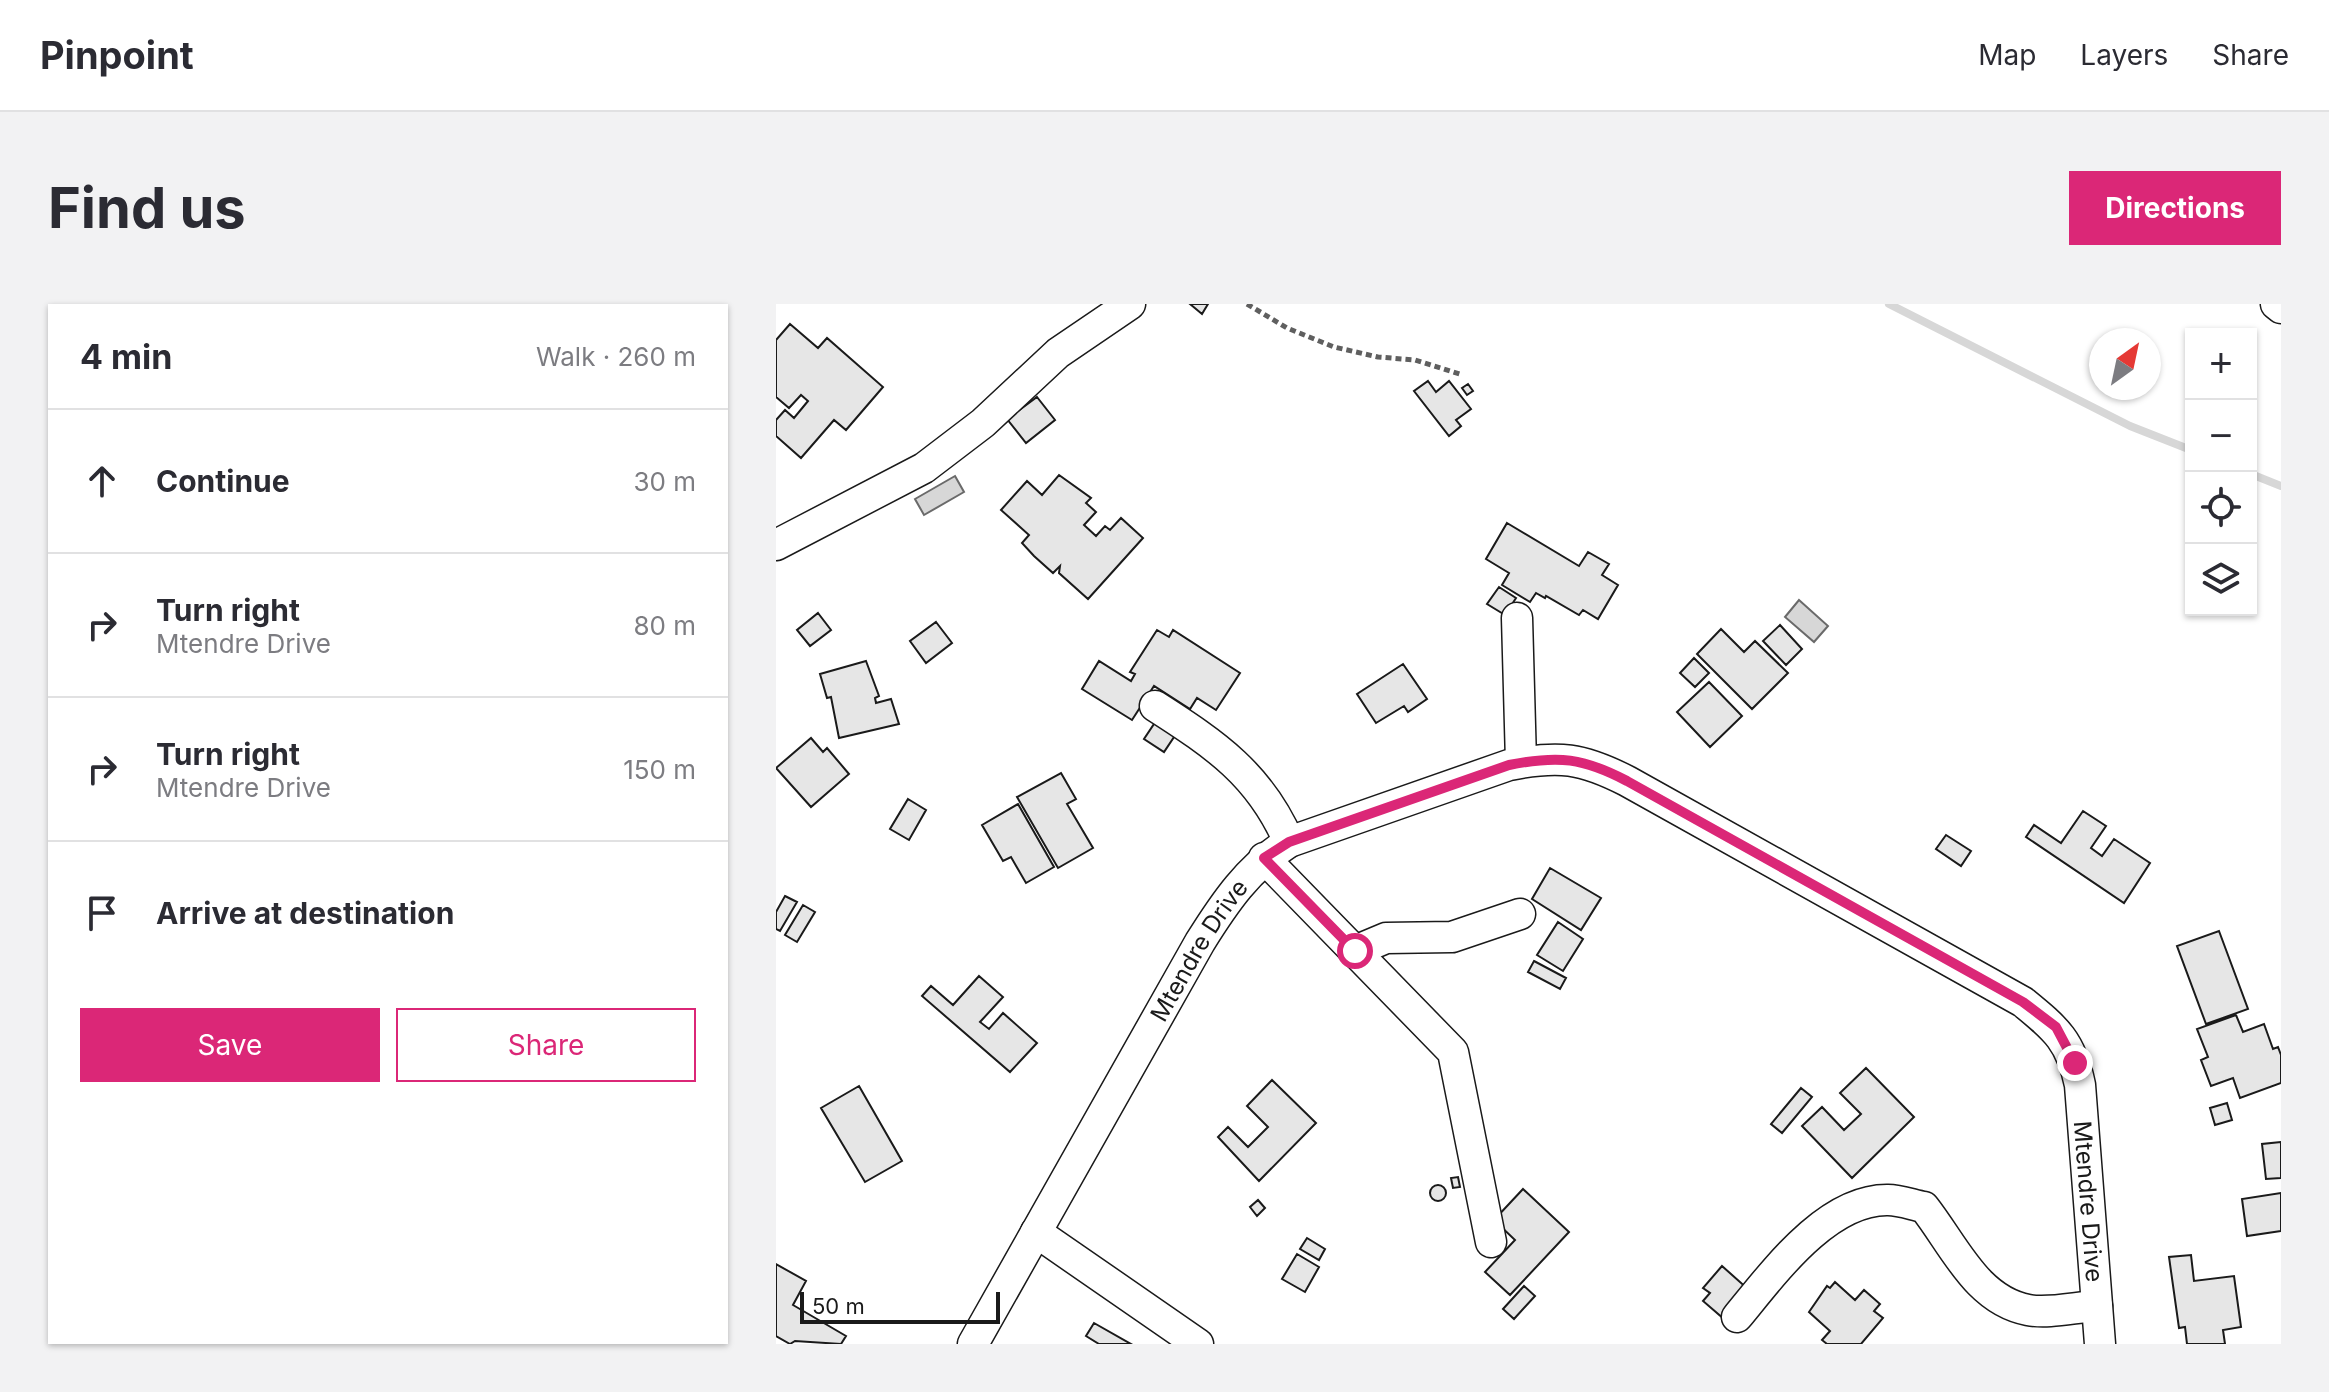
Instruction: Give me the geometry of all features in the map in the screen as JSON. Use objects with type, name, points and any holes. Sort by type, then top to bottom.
[{"type":"street","points":[[776,545],[924,468],[983,423],[1058,353],[1120,311]]},
{"type":"street","points":[[1517,618],[1521,762]]},
{"type":"street","points":[[1155,706],[1194,731],[1241,770],[1273,805],[1276,850],[1355,951],[1453,1052],[1491,1242]]},
{"type":"street","name":"Mtendre Drive","points":[[973,1344],[1200,942],[1241,881],[1276,850],[1521,762],[1572,759],[1618,776],[2023,1002],[2056,1027],[2075,1063],[2080,1085],[2100,1344]]},
{"type":"street","points":[[1355,951],[1386,938],[1452,937],[1520,914]]},
{"type":"street","points":[[1737,1317],[1795,1247],[1848,1209],[1887,1200],[1924,1207],[1968,1271],[2002,1302],[2031,1311],[2097,1306]]},
{"type":"street","points":[[1036,1232],[1198,1344]]},
{"type":"path","points":[[1247,304],[1287,328],[1334,347],[1378,357],[1415,360],[1463,375]]},
{"type":"shaded area","points":[[955,476],[964,492],[924,515],[915,499]]},
{"type":"shaded area","points":[[1799,600],[1828,626],[1814,642],[1785,617]]},
{"type":"building","points":[[1190,304],[1208,304],[1202,314]]},
{"type":"building","points":[[790,324],[818,348],[827,338],[883,387],[846,430],[834,420],[801,458],[776,436],[776,420],[785,410],[794,418],[808,401],[801,395],[789,408],[776,397],[776,340]]},
{"type":"building","points":[[1428,381],[1436,392],[1449,381],[1471,409],[1456,420],[1461,426],[1449,436],[1414,391]]},
{"type":"building","points":[[1468,384],[1473,391],[1467,395],[1462,388]]},
{"type":"building","points":[[1037,397],[1055,420],[1026,443],[1007,419]]},
{"type":"building","points":[[1059,475],[1091,498],[1086,503],[1096,512],[1084,525],[1096,536],[1105,526],[1110,530],[1121,518],[1143,538],[1088,599],[1059,573],[1060,566],[1053,573],[1034,556],[1022,543],[1029,535],[1001,510],[1027,481],[1042,495]]},
{"type":"building","points":[[1507,523],[1579,566],[1588,552],[1609,564],[1602,575],[1618,585],[1598,619],[1583,610],[1579,615],[1536,593],[1530,602],[1502,585],[1509,573],[1486,559]]},
{"type":"building","points":[[1499,587],[1516,598],[1505,615],[1487,604]]},
{"type":"building","points":[[818,613],[831,630],[810,646],[797,630]]},
{"type":"building","points":[[936,622],[952,643],[926,663],[910,641]]},
{"type":"building","points":[[1780,625],[1802,649],[1786,665],[1763,641]]},
{"type":"building","points":[[1721,629],[1744,652],[1755,641],[1788,673],[1752,709],[1697,654]]},
{"type":"building","points":[[1157,630],[1169,637],[1173,630],[1240,673],[1216,710],[1197,698],[1190,709],[1154,686],[1132,720],[1082,689],[1099,661],[1131,681],[1135,674],[1130,672]]},
{"type":"building","points":[[1694,658],[1709,673],[1695,687],[1680,673]]},
{"type":"building","points":[[866,661],[879,696],[875,698],[876,703],[891,699],[899,724],[839,738],[831,697],[827,698],[820,674]]},
{"type":"building","points":[[1403,664],[1427,699],[1408,712],[1404,706],[1376,723],[1357,694]]},
{"type":"building","points":[[1709,682],[1742,716],[1710,747],[1677,712]]},
{"type":"building","points":[[1158,718],[1178,731],[1164,752],[1144,739]]},
{"type":"building","points":[[811,738],[823,752],[827,748],[849,774],[811,807],[776,768]]},
{"type":"building","points":[[1061,773],[1076,799],[1067,804],[1093,848],[1058,868],[1017,797]]},
{"type":"building","points":[[908,799],[926,810],[909,840],[890,829]]},
{"type":"building","points":[[1018,804],[1054,867],[1026,883],[1011,857],[1003,861],[982,825]]},
{"type":"building","points":[[2083,811],[2106,826],[2091,848],[2102,856],[2114,839],[2150,863],[2124,903],[2026,837],[2034,825],[2061,843]]},
{"type":"building","points":[[1946,835],[1971,851],[1961,866],[1936,849]]},
{"type":"building","points":[[1550,868],[1601,898],[1581,930],[1532,899]]},
{"type":"building","points":[[785,896],[797,902],[780,931],[776,929],[776,912]]},
{"type":"building","points":[[803,905],[815,912],[797,942],[785,935]]},
{"type":"building","points":[[1558,922],[1583,939],[1563,971],[1537,955]]},
{"type":"building","points":[[2219,931],[2248,1009],[2206,1024],[2177,946]]},
{"type":"building","points":[[1534,961],[1566,978],[1560,989],[1528,972]]},
{"type":"building","points":[[979,976],[1003,997],[980,1022],[989,1029],[1003,1013],[1037,1043],[1010,1072],[922,996],[931,986],[953,1005]]},
{"type":"building","points":[[2236,1015],[2243,1032],[2264,1024],[2273,1049],[2278,1047],[2281,1055],[2281,1083],[2240,1098],[2233,1078],[2211,1086],[2201,1060],[2208,1057],[2197,1029]]},
{"type":"building","points":[[1866,1068],[1914,1117],[1852,1178],[1802,1126],[1822,1107],[1844,1130],[1861,1114],[1840,1093]]},
{"type":"building","points":[[1272,1080],[1316,1123],[1259,1181],[1218,1137],[1228,1127],[1248,1147],[1268,1127],[1247,1106]]},
{"type":"building","points":[[859,1086],[902,1161],[865,1182],[821,1108]]},
{"type":"building","points":[[1801,1088],[1812,1097],[1782,1133],[1771,1124]]},
{"type":"building","points":[[2227,1103],[2232,1120],[2215,1125],[2210,1108]]},
{"type":"building","points":[[2281,1142],[2281,1178],[2266,1179],[2262,1144]]},
{"type":"building","points":[[1458,1177],[1460,1187],[1453,1188],[1451,1178]]},
{"type":"building","points":[[1438,1185],[1446,1193],[1438,1201],[1430,1193]]},
{"type":"building","points":[[1523,1189],[1569,1232],[1510,1295],[1485,1272],[1515,1240],[1494,1220]]},
{"type":"building","points":[[2281,1193],[2281,1231],[2247,1236],[2242,1199]]},
{"type":"building","points":[[1258,1200],[1265,1208],[1257,1216],[1250,1207]]},
{"type":"building","points":[[1307,1238],[1325,1249],[1319,1260],[1300,1249]]},
{"type":"building","points":[[1297,1254],[1319,1267],[1305,1292],[1282,1279]]},
{"type":"building","points":[[2191,1255],[2194,1281],[2234,1276],[2241,1327],[2223,1330],[2225,1344],[2187,1344],[2185,1327],[2179,1328],[2169,1257]]},
{"type":"building","points":[[776,1264],[806,1281],[793,1305],[846,1336],[841,1344],[795,1341],[790,1344],[776,1336]]},
{"type":"building","points":[[1722,1266],[1749,1290],[1724,1319],[1703,1301],[1710,1293],[1703,1288]]},
{"type":"building","points":[[1835,1282],[1855,1300],[1864,1290],[1880,1304],[1874,1311],[1883,1318],[1861,1344],[1827,1344],[1822,1340],[1830,1331],[1809,1312],[1827,1286],[1830,1288]]},
{"type":"building","points":[[1524,1286],[1535,1296],[1514,1319],[1503,1309]]},
{"type":"building","points":[[1094,1323],[1131,1344],[1099,1344],[1086,1336]]},
{"type":"waterway","points":[[1889,304],[2130,426],[2185,448]]},
{"type":"waterway","points":[[2257,476],[2281,486]]},
{"type":"route","points":[[1355,951],[1264,858],[1289,842],[1509,765],[1541,758],[1572,759],[1598,766],[1627,781],[2023,1002],[2056,1027],[2075,1063]]}]
